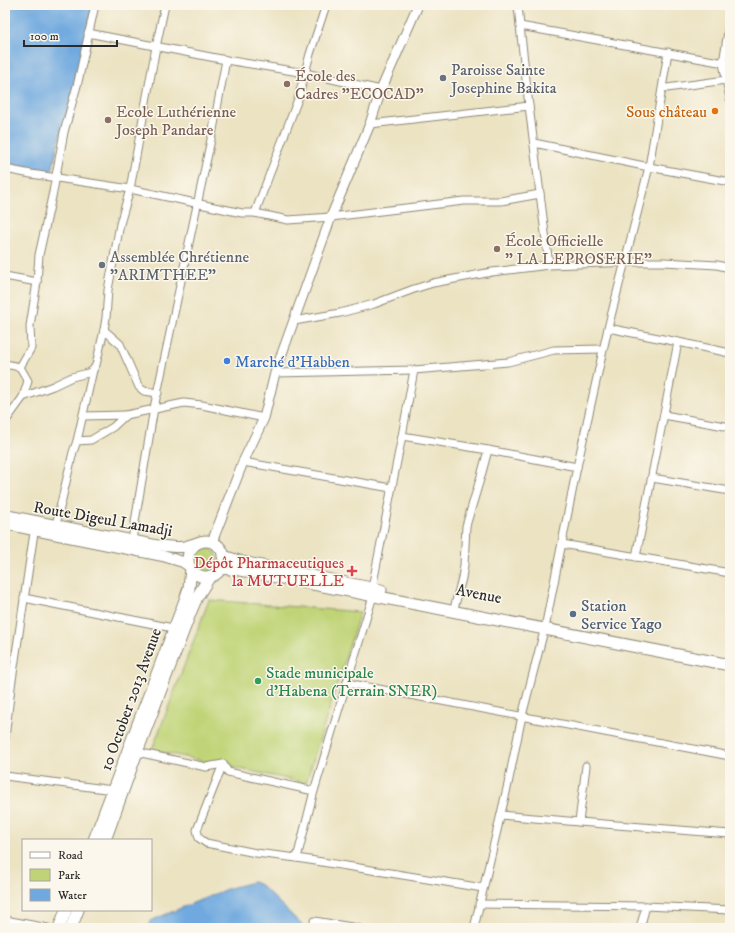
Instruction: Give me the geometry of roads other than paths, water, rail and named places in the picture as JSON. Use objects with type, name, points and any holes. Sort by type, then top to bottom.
[{"type":"highway","points":[[202,541],[212,542],[218,545],[222,550],[224,556],[221,568],[218,572],[210,576],[199,576],[190,567],[188,556],[196,543],[202,541]]},
{"type":"highway","name":"Avenue","points":[[224,556],[242,562],[373,592],[455,605],[545,626],[730,658]]},
{"type":"highway","name":"10 October 2013 Avenue","points":[[94,839],[189,588],[190,567]]},
{"type":"highway","points":[[221,568],[373,592],[730,665]]},
{"type":"highway","name":"10 October 2013 Avenue","points":[[105,839],[137,752],[197,597],[210,576]]},
{"type":"highway","points":[[59,928],[66,911]]},
{"type":"highway","points":[[71,928],[78,911]]},
{"type":"main road","name":"Route Digeul Lamadji","points":[[5,516],[35,526],[56,525],[154,545],[175,547],[196,543]]},
{"type":"main road","points":[[5,524],[35,526],[157,554],[183,562],[190,567]]},
{"type":"street","points":[[20,367],[31,348],[30,326],[37,282],[39,255],[64,132],[78,82],[95,5]]},
{"type":"street","points":[[56,525],[104,330],[108,290],[120,224],[130,189],[165,5]]},
{"type":"street","points":[[255,213],[298,98],[326,5]]},
{"type":"street","points":[[212,542],[243,462],[264,418],[275,373],[331,217],[370,124],[381,90],[418,5]]},
{"type":"street","points":[[518,5],[549,265]]},
{"type":"street","points":[[730,19],[726,80],[730,99]]},
{"type":"street","points":[[520,26],[727,64]]},
{"type":"street","points":[[88,33],[226,60],[305,73],[381,90]]},
{"type":"street","points":[[474,928],[501,815],[522,716],[545,626],[577,467],[603,349],[649,167],[668,52]]},
{"type":"street","points":[[132,540],[154,408],[213,130],[226,60]]},
{"type":"street","points":[[667,88],[726,80]]},
{"type":"street","points":[[370,124],[529,106]]},
{"type":"street","points":[[534,143],[730,182]]},
{"type":"street","points":[[5,169],[130,189],[242,213],[255,213],[288,220],[331,217],[464,202],[501,200],[540,194]]},
{"type":"street","points":[[294,321],[359,308],[433,284],[492,272],[549,265],[624,262],[717,265],[730,268]]},
{"type":"street","points":[[5,276],[37,282]]},
{"type":"street","points":[[608,328],[730,353]]},
{"type":"street","points":[[104,330],[120,344],[139,387],[144,391],[158,393]]},
{"type":"street","points":[[636,557],[678,342]]},
{"type":"street","points":[[275,373],[414,370],[508,362],[554,350],[603,349]]},
{"type":"street","points":[[5,364],[20,367]]},
{"type":"street","points":[[5,422],[23,397],[28,382],[20,367]]},
{"type":"street","points":[[23,397],[93,370]]},
{"type":"street","points":[[297,858],[314,791],[373,592],[414,370]]},
{"type":"street","points":[[82,416],[126,415],[184,403],[202,405],[264,418]]},
{"type":"street","points":[[77,441],[91,440],[113,427],[126,415]]},
{"type":"street","points":[[664,415],[730,427]]},
{"type":"street","points":[[402,436],[488,450],[577,467]]},
{"type":"street","points":[[455,605],[463,572],[466,526],[488,450]]},
{"type":"street","points":[[243,462],[391,488]]},
{"type":"street","points":[[652,478],[730,491]]},
{"type":"street","points":[[5,738],[8,686],[35,526]]},
{"type":"street","points":[[562,544],[730,573]]},
{"type":"street","points":[[24,598],[173,628]]},
{"type":"street","points":[[347,683],[730,756]]},
{"type":"street","points":[[137,752],[206,767],[223,764]]},
{"type":"street","points":[[223,764],[228,772],[314,791]]},
{"type":"street","points":[[223,764],[197,830],[199,838],[206,843],[256,853],[297,858],[483,888]]},
{"type":"street","points":[[579,822],[586,766]]},
{"type":"street","points":[[5,776],[113,790]]},
{"type":"street","points":[[501,815],[730,834]]},
{"type":"street","points":[[479,904],[646,906],[730,910]]},
{"type":"street","points":[[640,928],[646,906]]},
{"type":"street","points":[[5,920],[48,928]]},
{"type":"street","points":[[314,921],[358,928]]},
{"type":"water","points":[[5,5],[93,5],[79,70],[53,167],[52,170],[49,171],[35,170],[5,164]]},
{"type":"water","points":[[253,882],[261,885],[305,928],[148,928],[150,921],[229,888]]},
{"type":"place","name":"Paroisse Sainte Josephine Bakita","points":[[443,78]]},
{"type":"place","name":"École des Cadres \"ECOCAD\"","points":[[287,84]]},
{"type":"place","name":"Sous château","points":[[715,111]]},
{"type":"place","name":"Ecole Luthérienne Joseph Pandare","points":[[108,120]]},
{"type":"place","name":"École Officielle \" LA LEPROSERIE\"","points":[[497,249]]},
{"type":"place","name":"Assemblée Chrétienne \"ARIMTHEE\"","points":[[102,265]]},
{"type":"place","name":"Marché d'Habben","points":[[227,361]]},
{"type":"place","name":"Dépôt Pharmaceutiques la MUTUELLE","points":[[352,571]]},
{"type":"place","name":"Station Service Yago","points":[[573,614]]},
{"type":"place","name":"Stade municipale d'Habena (Terrain SNER)","points":[[258,681]]}]
